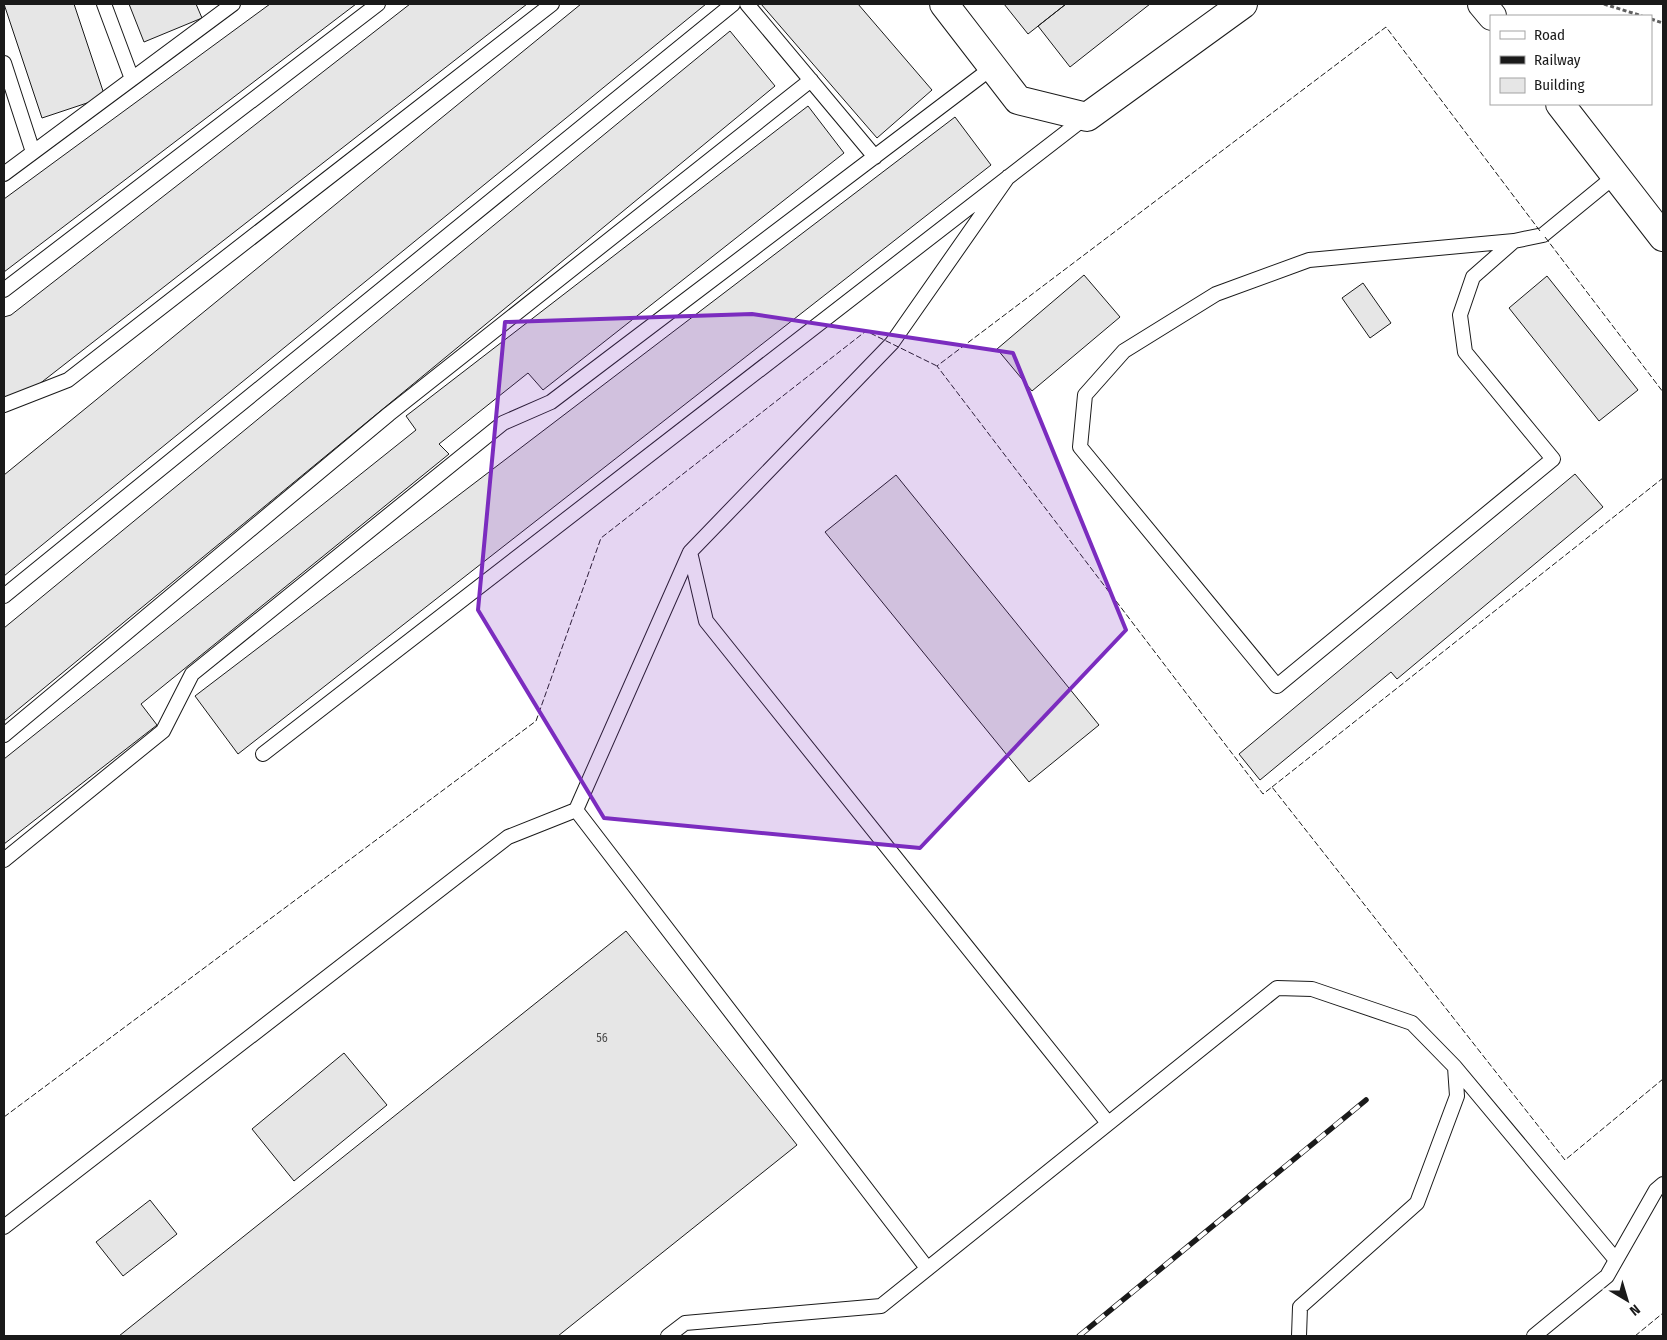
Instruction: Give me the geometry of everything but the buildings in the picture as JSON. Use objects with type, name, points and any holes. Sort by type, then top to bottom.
[{"type":"street","points":[[944,4],[1018,100],[1087,117],[1243,4]]},
{"type":"street","points":[[1482,4],[1491,15]]},
{"type":"street","points":[[1561,105],[1663,237]]},
{"type":"lane","points":[[104,4],[132,79]]},
{"type":"lane","points":[[4,290],[378,4]]},
{"type":"lane","points":[[4,405],[68,380],[552,4]]},
{"type":"lane","points":[[4,596],[733,4]]},
{"type":"lane","points":[[747,4],[875,157]]},
{"type":"lane","points":[[4,174],[226,6]]},
{"type":"lane","points":[[4,64],[33,152]]},
{"type":"lane","points":[[4,860],[163,731],[192,674],[487,435],[503,423],[551,402],[992,67]]},
{"type":"lane","points":[[4,735],[389,414],[811,80]]},
{"type":"lane","points":[[263,754],[1087,117]]},
{"type":"lane","points":[[1514,241],[1473,277],[1460,314],[1465,352],[1553,458],[1277,686],[1080,447],[1085,395],[1124,351],[1216,294],[1308,260],[1514,241],[1544,234],[1615,176]]},
{"type":"lane","points":[[4,1227],[508,837],[576,810],[690,552],[892,343],[1008,177]]},
{"type":"lane","points":[[690,552],[706,621],[1108,1123]]},
{"type":"lane","points":[[576,810],[927,1268]]},
{"type":"lane","points":[[668,1336],[685,1323],[881,1306],[1277,988],[1312,990],[1412,1023],[1455,1067],[1616,1260]]},
{"type":"lane","points":[[1298,1335],[1300,1307],[1417,1203],[1457,1096],[1455,1067]]},
{"type":"lane","points":[[1534,1336],[1606,1276],[1656,1190],[1663,1184]]},
{"type":"path","points":[[1604,4],[1639,15]]},
{"type":"highlighted area","points":[[752,314],[1013,353],[1126,630],[920,848],[604,818],[478,610],[505,322]]},
{"type":"railway","points":[[1079,1336],[1366,1100]]},
{"type":"fence","points":[[1540,231],[1386,27],[937,366],[1263,794],[1272,787],[1565,1160],[1663,1079]]},
{"type":"fence","points":[[1545,237],[1663,392]]},
{"type":"fence","points":[[4,1117],[536,721],[601,538],[866,331],[937,366]]},
{"type":"fence","points":[[1272,787],[1663,478]]},
{"type":"fence","points":[[1635,1336],[1663,1313]]}]
